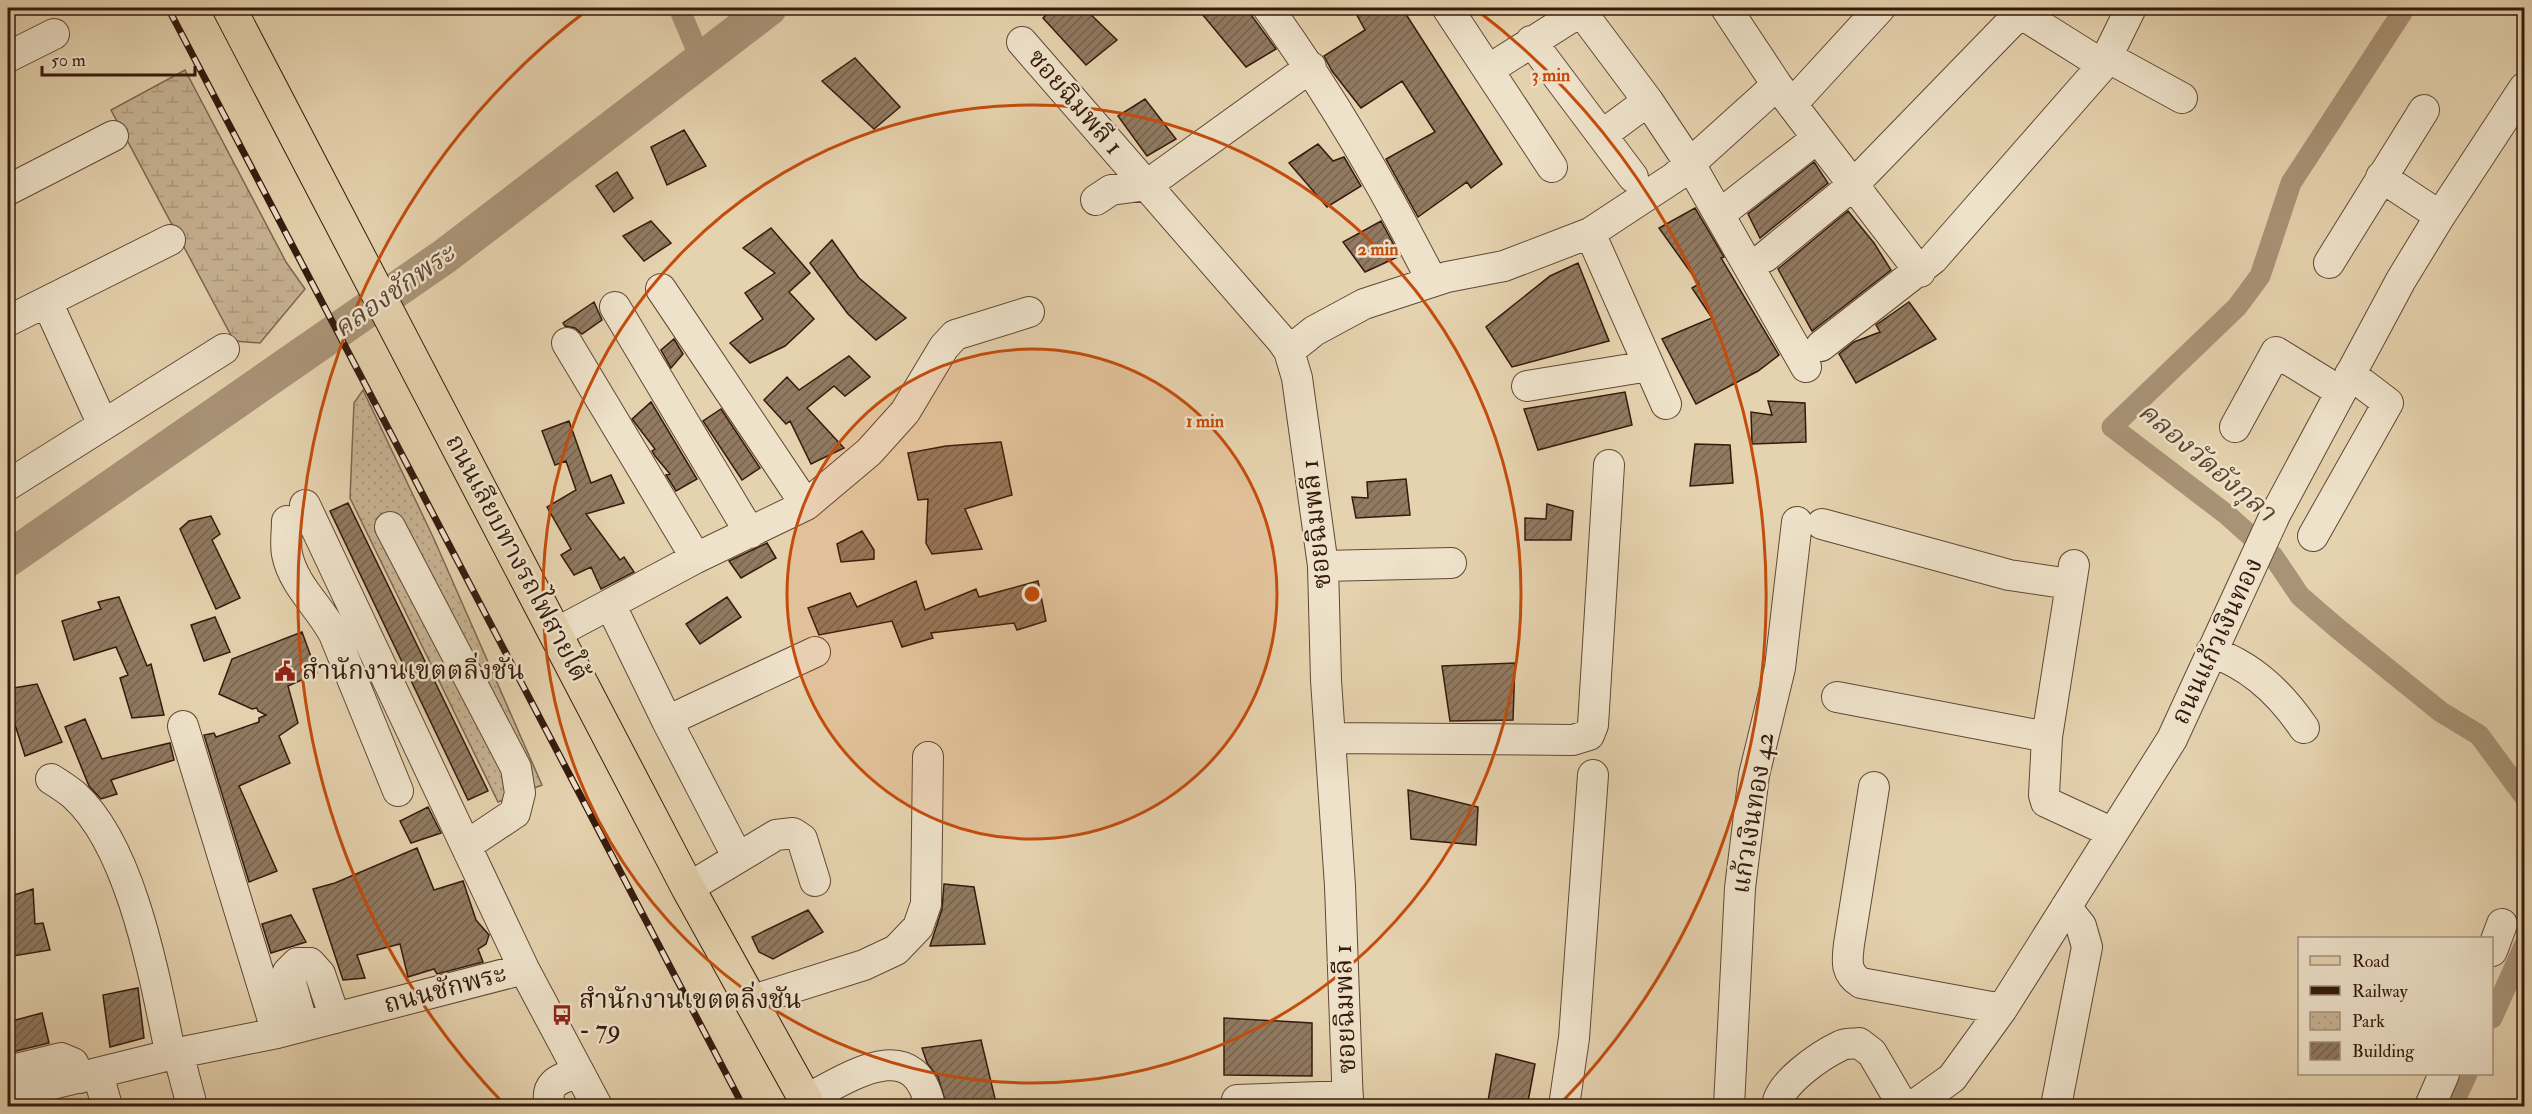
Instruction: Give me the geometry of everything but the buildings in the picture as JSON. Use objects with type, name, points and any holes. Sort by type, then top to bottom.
[{"type":"main road","name":"ถนนเลียบทางรถไฟสายใต้","points":[[229,8],[688,888],[807,1103]]},
{"type":"street","points":[[1268,8],[1311,68],[1361,146],[1432,281]]},
{"type":"street","points":[[1288,351],[1314,331],[1364,304],[1432,281],[1504,266],[1590,233],[1784,95],[1880,8]]},
{"type":"street","points":[[1488,70],[1531,41],[1578,14],[1583,14],[1648,101],[1814,356],[1920,272],[2105,61],[2131,8]]},
{"type":"street","points":[[1448,9],[1552,167]]},
{"type":"street","points":[[1765,257],[1853,185],[2014,9],[2105,61],[2182,98]]},
{"type":"street","points":[[1735,12],[1784,95],[1920,272]]},
{"type":"street","points":[[8,57],[54,34]]},
{"type":"street","points":[[1531,41],[1633,177]]},
{"type":"street","name":"ซอยฉิมพลี 1","points":[[1022,42],[1288,351],[1297,378],[1323,566],[1326,680],[1331,738],[1348,1101]]},
{"type":"street","points":[[1096,200],[1111,190],[1147,185],[1311,68]]},
{"type":"street","name":"ถนนแก้วเงินทอง","points":[[1916,1105],[1952,1078],[2002,1009],[2111,832],[2172,739],[2263,541],[2401,280],[2524,88]]},
{"type":"street","points":[[1602,135],[1648,101]]},
{"type":"street","points":[[2329,263],[2380,177],[2424,110]]},
{"type":"street","points":[[8,190],[112,136]]},
{"type":"street","points":[[1729,207],[1816,139]]},
{"type":"street","points":[[2380,177],[2440,216]]},
{"type":"street","points":[[1590,233],[1666,404]]},
{"type":"street","points":[[8,321],[170,240]]},
{"type":"street","points":[[661,289],[806,505]]},
{"type":"street","points":[[47,302],[103,425]]},
{"type":"street","points":[[615,308],[750,533]]},
{"type":"street","points":[[555,630],[611,606],[696,558],[806,505],[869,452],[905,412],[944,347],[955,335],[1029,312]]},
{"type":"street","points":[[567,343],[696,558]]},
{"type":"street","points":[[8,485],[224,349]]},
{"type":"street","points":[[2235,427],[2276,352],[2388,403],[2313,536]]},
{"type":"street","points":[[1527,386],[1649,366]]},
{"type":"street","points":[[1331,738],[1573,740],[1589,735],[1593,725],[1609,465]]},
{"type":"street","name":"ถนนชักพระ","points":[[8,1095],[290,1029],[524,969],[467,845],[296,513],[287,554],[295,576],[323,613],[334,634],[398,791]]},
{"type":"street","name":"แก้วเงินทอง 42","points":[[1729,1107],[1740,888],[1754,775],[1780,668],[1809,523],[2009,575],[2072,575],[2047,737]]},
{"type":"street","points":[[390,527],[516,768],[520,793],[514,813],[467,845]]},
{"type":"street","points":[[1323,566],[1451,563]]},
{"type":"street","points":[[611,606],[738,858]]},
{"type":"street","points":[[667,721],[814,652]]},
{"type":"street","points":[[2211,652],[2224,656],[2264,681],[2288,706],[2304,728]]},
{"type":"street","points":[[1837,697],[2047,737],[2044,783],[2046,802],[2111,832]]},
{"type":"street","points":[[183,726],[290,1029]]},
{"type":"street","points":[[750,1001],[864,965],[896,950],[918,927],[926,904],[928,757]]},
{"type":"street","points":[[1564,1107],[1574,1038],[1593,776]]},
{"type":"street","points":[[51,779],[74,795],[92,816],[115,856],[147,940],[174,1055],[192,1107]]},
{"type":"street","points":[[1874,787],[1849,944],[1847,965],[1852,977],[1861,982],[2002,1009]]},
{"type":"street","points":[[688,888],[776,836],[793,833],[802,839],[815,880]]},
{"type":"street","points":[[2056,1107],[2087,947],[2081,926],[2066,907]]},
{"type":"street","points":[[2493,948],[2502,924]]},
{"type":"street","points":[[290,1029],[288,972],[297,963],[310,963],[320,974],[335,1018]]},
{"type":"street","points":[[524,969],[597,1107]]},
{"type":"street","points":[[1777,1107],[1778,1099],[1798,1073],[1842,1045],[1859,1043],[1872,1053],[1916,1105]]},
{"type":"street","points":[[8,1071],[61,1058],[74,1063],[89,1076],[107,1107]]},
{"type":"street","points":[[807,1103],[868,1070],[897,1064],[908,1067],[916,1075],[930,1107]]},
{"type":"street","points":[[550,1107],[548,1090],[554,1081],[579,1072]]},
{"type":"street","points":[[2430,1107],[2444,1075]]},
{"type":"street","points":[[1237,1100],[1348,1101]]},
{"type":"green space","points":[[185,70],[286,262],[305,289],[260,343],[234,341],[111,110]]},
{"type":"green space","points":[[363,390],[434,539],[542,785],[498,802],[350,498],[354,403]]},
{"type":"waterway","points":[[679,8],[700,58]]},
{"type":"waterway","name":"คลองชักพระ","points":[[8,559],[445,256],[769,8]]},
{"type":"waterway","name":"คลองวัดอังกุลา","points":[[2405,8],[2291,183],[2260,276],[2237,307],[2112,427],[2226,514],[2273,556],[2300,596],[2337,628],[2441,712],[2479,735],[2524,796]]},
{"type":"waterway","name":"คลองวัดอังกุลา","points":[[2493,1016],[2524,946]]},
{"type":"waterway","name":"คลองวัดอังกุลา","points":[[2452,1106],[2467,1075]]},
{"type":"railway","points":[[168,8],[743,1106]]},
{"type":"place","name":"สำนักงานเขตตลิ่งชัน","points":[[285,671]]},
{"type":"place","name":"สำนักงานเขตตลิ่งชัน - 79","points":[[562,1015]]}]
